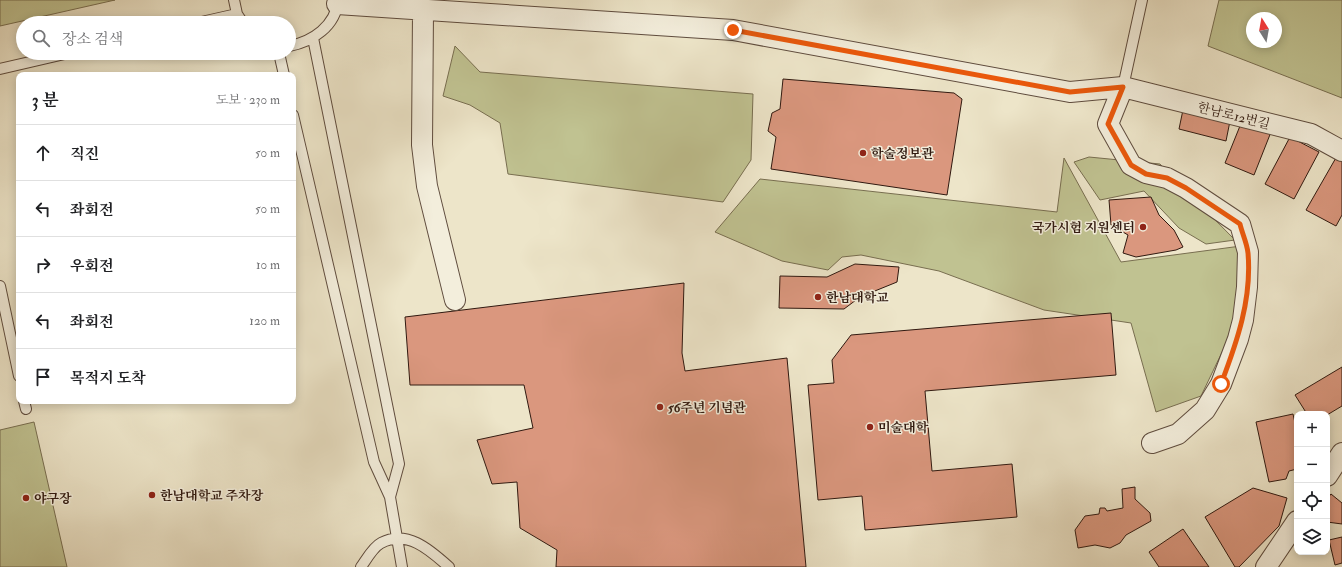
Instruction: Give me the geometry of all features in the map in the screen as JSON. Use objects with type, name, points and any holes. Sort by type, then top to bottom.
[{"type":"street","name":"한남로12번길","points":[[337,2],[423,11],[733,30],[1070,92],[1123,87],[1312,134],[1342,152]]},
{"type":"street","points":[[423,11],[422,145],[427,186],[455,300]]},
{"type":"street","points":[[1123,87],[1108,124],[1131,165],[1146,174],[1167,178],[1186,188],[1240,224],[1248,252],[1247,286],[1243,320],[1238,340],[1221,384],[1205,410],[1178,434],[1152,443]]},
{"type":"street","points":[[1330,471],[1342,453]]},
{"type":"street","points":[[1266,567],[1294,525]]},
{"type":"lane","points":[[228,16],[237,14],[234,0]]},
{"type":"lane","points":[[1123,87],[1142,0]]},
{"type":"lane","points":[[296,44],[313,38],[324,29],[332,18],[337,2]]},
{"type":"lane","points":[[313,38],[399,464],[390,497]]},
{"type":"lane","points":[[0,69],[39,60]]},
{"type":"lane","points":[[281,60],[283,72]]},
{"type":"lane","points":[[296,128],[374,462],[390,497],[402,567]]},
{"type":"lane","points":[[0,286],[16,362]]},
{"type":"lane","points":[[361,567],[380,544],[397,538],[415,542],[432,552],[448,567]]},
{"type":"green space","points":[[0,0],[115,0],[44,16],[16,16],[16,22],[0,26]]},
{"type":"green space","points":[[1219,0],[1342,0],[1342,98],[1208,46]]},
{"type":"green space","points":[[455,46],[480,72],[753,94],[751,160],[723,202],[508,174],[500,123],[470,105],[443,96]]},
{"type":"green space","points":[[1089,157],[1160,164],[1235,240],[1206,244],[1179,228],[1144,191],[1100,200],[1074,162]]},
{"type":"green space","points":[[1064,158],[1121,262],[1241,246],[1237,321],[1201,396],[1156,412],[1131,323],[1044,310],[939,271],[861,255],[842,257],[828,270],[782,261],[715,232],[760,179],[1057,212]]},
{"type":"green space","name":"야구장","points":[[34,422],[67,567],[0,567],[0,430]]},
{"type":"building","name":"학술정보관","points":[[783,79],[954,93],[962,99],[947,195],[771,169],[776,137],[768,131],[772,113],[780,109]]},
{"type":"building","points":[[1184,105],[1231,116],[1226,141],[1179,129]]},
{"type":"building","points":[[1242,121],[1271,132],[1254,175],[1225,163]]},
{"type":"building","points":[[1290,137],[1319,152],[1294,199],[1265,184]]},
{"type":"building","points":[[1337,156],[1342,159],[1342,215],[1336,226],[1306,210]]},
{"type":"building","name":"국가시험 지원센터","points":[[1151,197],[1159,215],[1174,230],[1183,247],[1176,250],[1136,257],[1123,253],[1128,235],[1111,225],[1109,200]]},
{"type":"building","points":[[855,264],[899,267],[897,282],[860,297],[844,309],[779,308],[780,276],[827,277]]},
{"type":"building","name":"56주년 기념관","points":[[684,283],[682,353],[685,371],[787,358],[806,567],[556,567],[557,550],[520,528],[517,482],[492,484],[477,440],[533,428],[524,385],[410,385],[405,317]]},
{"type":"building","name":"미술대학","points":[[1111,313],[1116,375],[925,391],[932,471],[1012,464],[1017,517],[865,530],[862,496],[818,500],[808,385],[834,383],[832,360],[851,335]]},
{"type":"building","points":[[1342,367],[1342,406],[1330,413],[1330,411],[1305,411],[1295,395]]},
{"type":"building","points":[[1293,414],[1294,470],[1289,471],[1286,479],[1269,482],[1256,422]]},
{"type":"building","points":[[1135,487],[1135,499],[1150,513],[1151,521],[1126,535],[1120,543],[1110,548],[1095,545],[1078,548],[1075,530],[1085,516],[1099,514],[1100,508],[1105,508],[1107,511],[1123,508],[1122,489]]},
{"type":"building","points":[[1253,488],[1287,498],[1279,526],[1239,567],[1235,567],[1205,517]]},
{"type":"building","points":[[1331,494],[1342,503],[1342,524],[1330,522]]},
{"type":"building","points":[[1183,529],[1209,567],[1159,567],[1149,552]]},
{"type":"building","points":[[1342,537],[1342,563],[1335,565],[1330,540]]},
{"type":"place","name":"학술정보관","points":[[863,153]]},
{"type":"place","name":"국가시험 지원센터","points":[[1143,227]]},
{"type":"place","name":"한남대학교","points":[[818,297]]},
{"type":"place","name":"56주년 기념관","points":[[660,407]]},
{"type":"place","name":"미술대학","points":[[870,427]]},
{"type":"place","name":"한남대학교 주차장","points":[[152,495]]},
{"type":"place","name":"야구장","points":[[26,498]]},
{"type":"route","points":[[733,30],[1070,92],[1123,87],[1108,124],[1131,165],[1146,174],[1167,178],[1186,188],[1240,224],[1248,252],[1247,286],[1243,320],[1238,340],[1221,384]]}]
